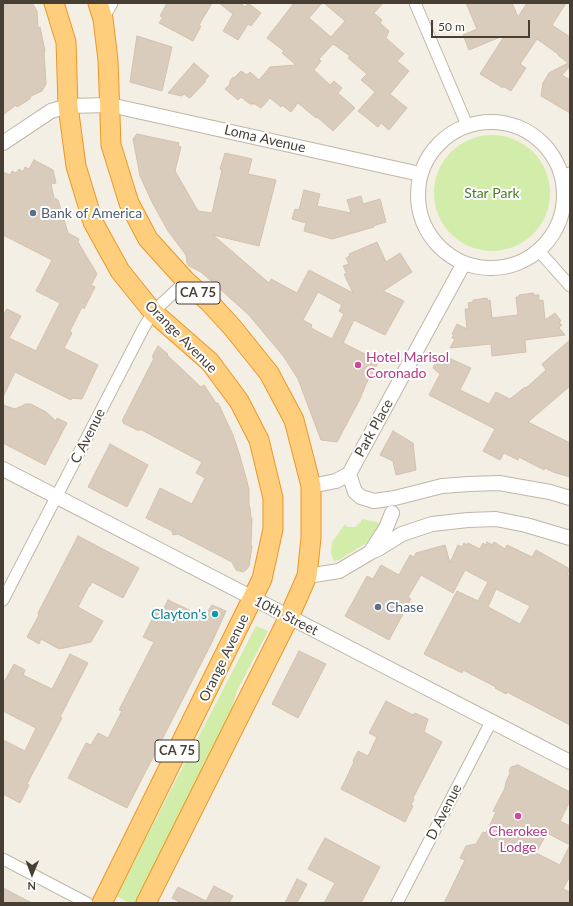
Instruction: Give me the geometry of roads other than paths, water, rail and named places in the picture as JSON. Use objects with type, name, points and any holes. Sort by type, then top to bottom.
[{"type":"highway","name":"Orange Avenue","points":[[54,3],[66,42],[68,106],[76,166],[93,222],[120,271],[153,312],[210,362],[239,401],[258,440],[272,498],[273,529],[262,579],[102,903]]},
{"type":"highway","name":"CA 75","points":[[100,11],[108,60],[111,145],[129,203],[148,239],[186,281],[209,302],[232,327],[269,373],[294,420],[311,486],[311,538],[307,576],[290,617],[146,903]]},
{"type":"street","points":[[100,11],[112,3]]},
{"type":"street","points":[[415,3],[467,125]]},
{"type":"street","name":"Loma Avenue","points":[[3,142],[51,111],[68,106],[110,105],[420,174]]},
{"type":"street","points":[[484,122],[501,122],[518,126],[533,134],[546,145],[566,174],[562,216],[553,235],[539,250],[522,261],[504,267],[484,268],[464,263],[448,254],[435,242],[425,227],[419,210],[418,192],[420,174],[427,158],[438,144],[451,133],[467,125],[484,122]]},
{"type":"street","points":[[539,250],[570,286]]},
{"type":"street","name":"Park Place","points":[[311,486],[336,481],[349,474],[464,263]]},
{"type":"street","name":"C Avenue","points":[[3,600],[153,312],[186,281]]},
{"type":"street","name":"10th Street","points":[[3,469],[570,762]]},
{"type":"street","points":[[349,474],[355,492],[361,497],[374,501],[395,498],[442,486],[499,483],[550,492],[570,498]]},
{"type":"street","points":[[371,552],[386,528],[392,513],[395,498]]},
{"type":"street","points":[[392,513],[402,534]]},
{"type":"street","points":[[307,576],[339,571],[402,534],[432,524],[496,519],[526,525],[570,538]]},
{"type":"street","name":"D Avenue","points":[[397,903],[492,722]]},
{"type":"street","points":[[3,860],[87,903]]},
{"type":"place","name":"Bank of America","points":[[33,213]]},
{"type":"place","name":"Hotel Marisol Coronado","points":[[358,365]]},
{"type":"place","name":"Chase","points":[[378,607]]},
{"type":"place","name":"Clayton's","points":[[215,614]]},
{"type":"place","name":"Cherokee Lodge","points":[[518,816]]},
{"type":"park label","name":"Star Park","points":[[492,193]]}]
